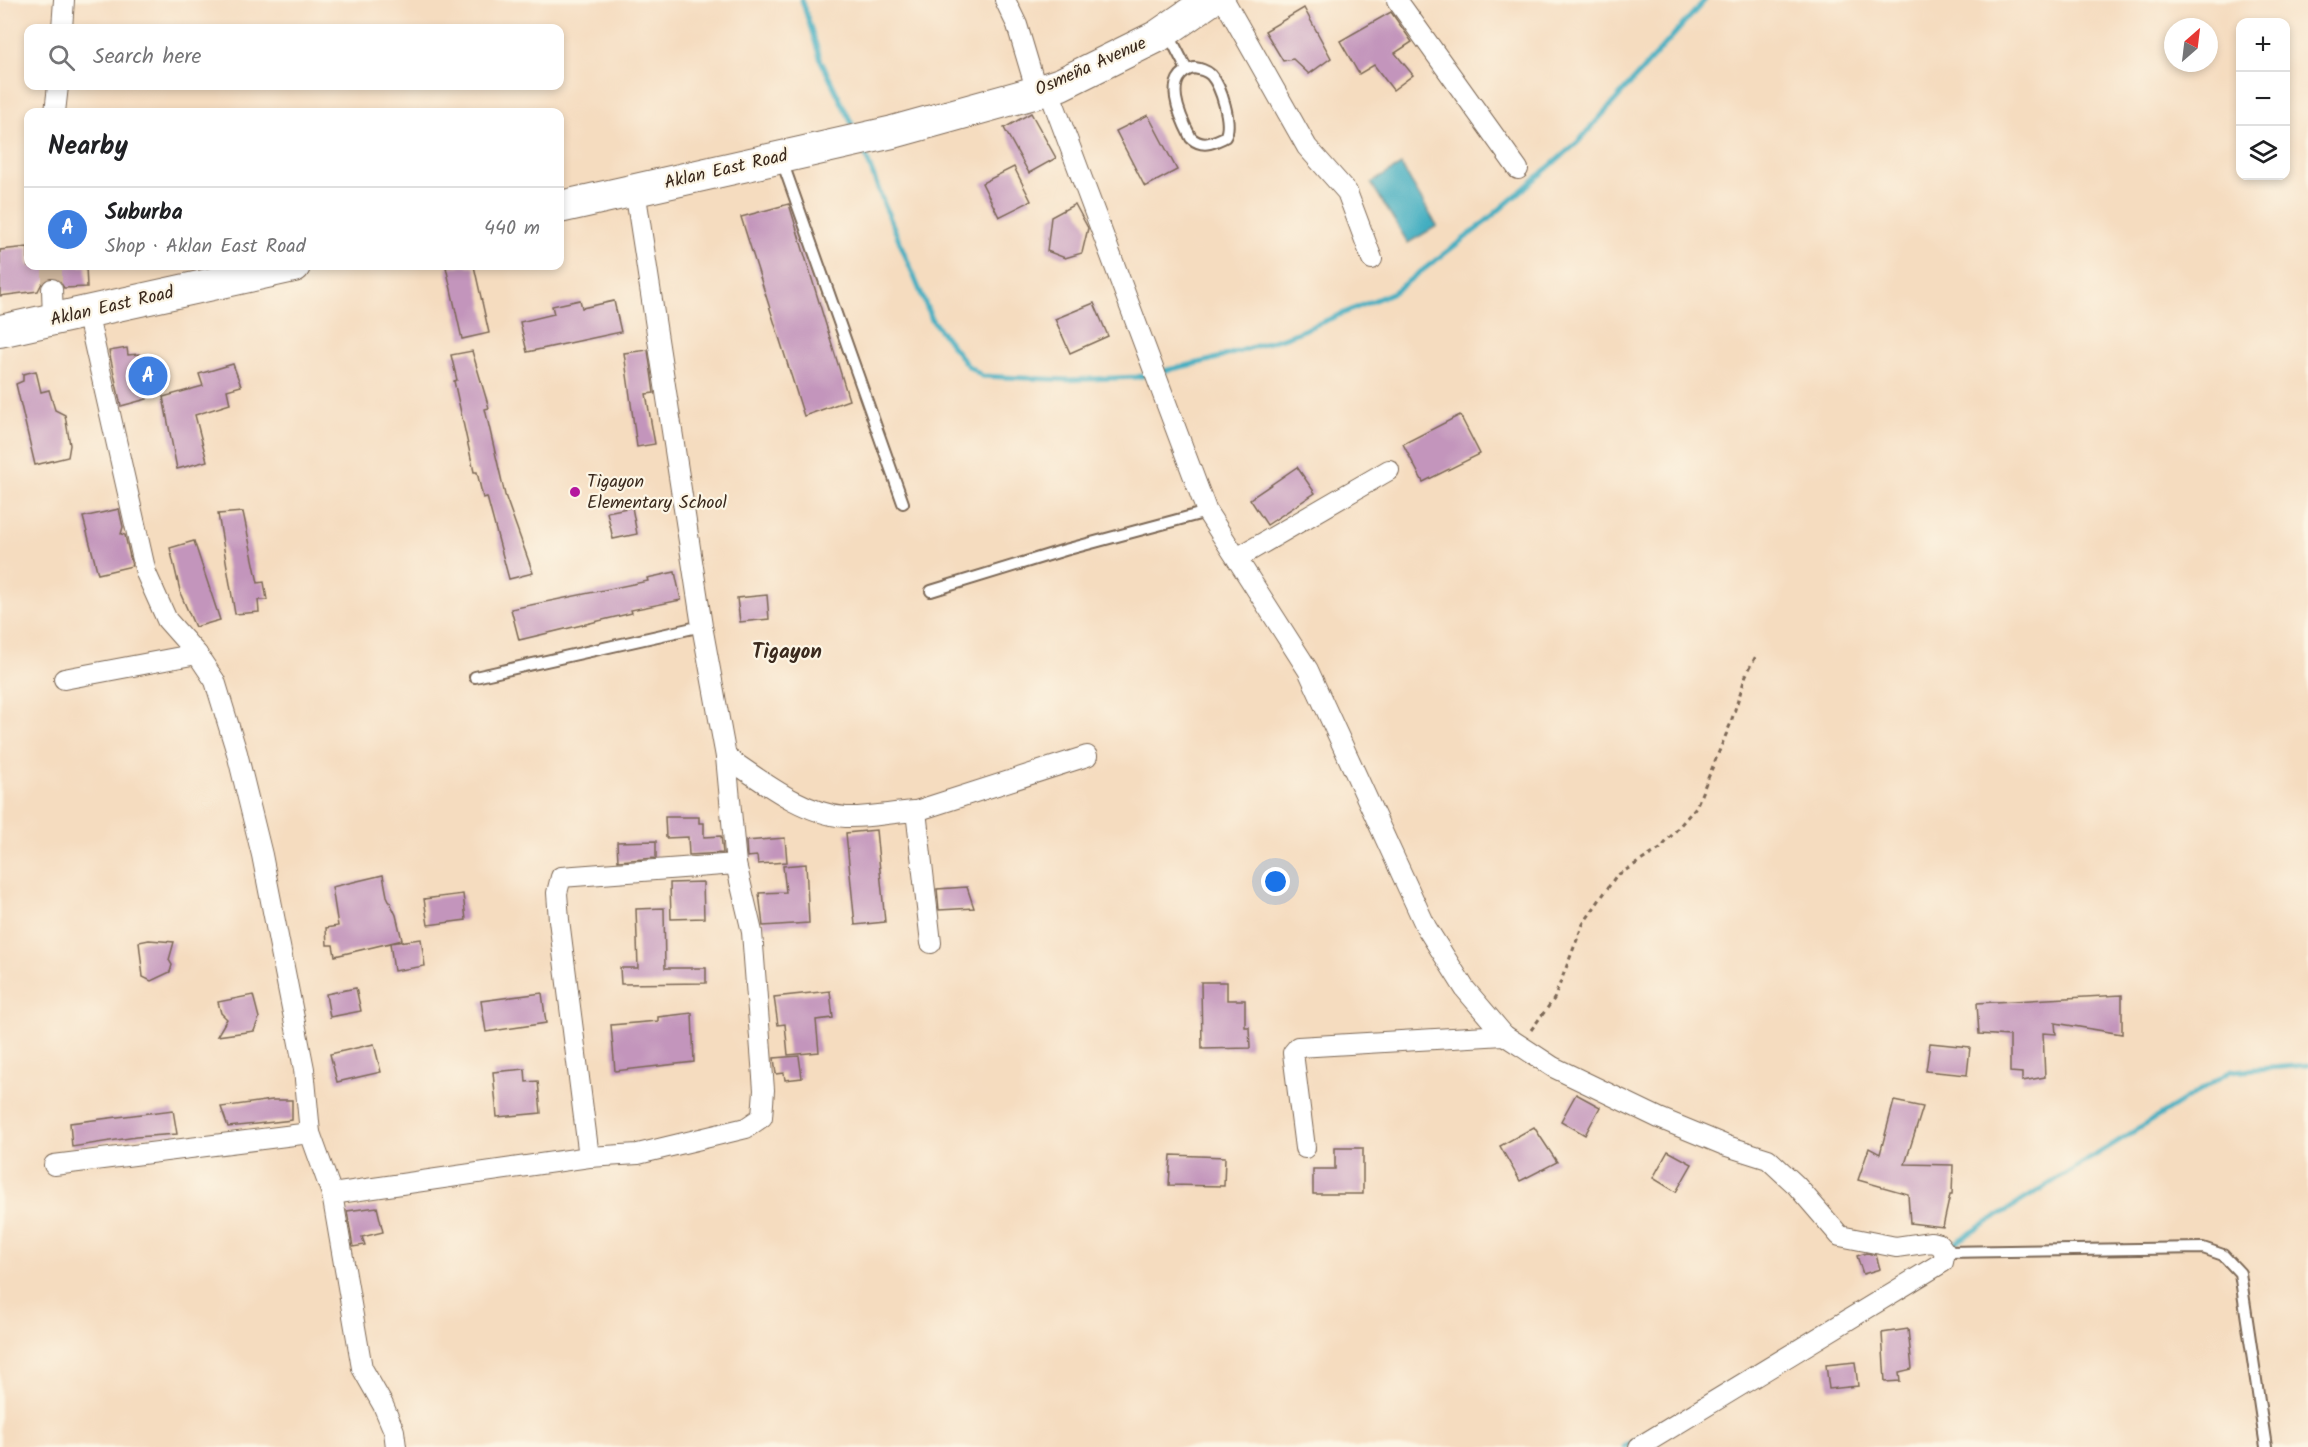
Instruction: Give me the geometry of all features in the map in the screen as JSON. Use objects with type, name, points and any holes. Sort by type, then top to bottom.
[{"type":"main road","name":"Osmeña Avenue","points":[[893,132],[1042,90],[1167,30],[1210,0]]},
{"type":"main road","name":"Aklan East Road","points":[[564,206],[893,132]]},
{"type":"main road","name":"Aklan East Road","points":[[0,331],[276,270]]},
{"type":"street","points":[[62,24],[64,0]]},
{"type":"street","points":[[1005,0],[1017,25],[1207,512],[1308,670],[1426,927],[1465,989],[1512,1040],[1553,1067],[1609,1095],[1727,1146],[1768,1159],[1796,1185],[1840,1236],[1896,1247],[1931,1242],[1940,1244],[1946,1252],[1943,1262],[1712,1400],[1639,1447]]},
{"type":"street","points":[[1224,0],[1307,147],[1347,192],[1372,259]]},
{"type":"street","points":[[1397,0],[1518,169]]},
{"type":"street","points":[[55,108],[58,90]]},
{"type":"street","points":[[332,1194],[589,1157],[638,1154],[746,1128],[762,1118],[764,1090],[752,932],[736,864],[726,757],[702,626],[635,190]]},
{"type":"street","points":[[52,289],[53,320]]},
{"type":"street","points":[[87,312],[146,573],[167,620],[197,654],[215,681],[237,753],[262,855],[304,1069],[310,1133],[332,1194],[362,1368],[383,1405],[394,1431],[396,1447]]},
{"type":"street","points":[[1237,558],[1389,470]]},
{"type":"street","points":[[64,679],[197,654]]},
{"type":"street","points":[[726,757],[782,794],[818,810],[846,817],[916,811],[1088,756]]},
{"type":"street","points":[[916,811],[931,943]]},
{"type":"street","points":[[589,1157],[556,893],[561,877],[736,864]]},
{"type":"street","points":[[1305,1148],[1293,1053],[1298,1047],[1512,1040]]},
{"type":"street","points":[[54,1165],[310,1133]]},
{"type":"lane","points":[[1167,30],[1187,70]]},
{"type":"lane","points":[[1201,69],[1212,76],[1230,121],[1225,137],[1209,145],[1196,142],[1191,138],[1174,92],[1177,79],[1187,70],[1201,69]]},
{"type":"lane","points":[[781,157],[903,503]]},
{"type":"lane","points":[[931,591],[1065,550],[1207,512]]},
{"type":"lane","points":[[474,677],[702,626]]},
{"type":"lane","points":[[1946,1252],[2203,1248],[2223,1255],[2240,1273],[2266,1447]]},
{"type":"path","points":[[1512,1040],[1554,999],[1582,924],[1616,876],[1660,849],[1695,807],[1730,725],[1746,675],[1756,656]]},
{"type":"water","points":[[1401,165],[1437,226],[1408,243],[1371,183]]},
{"type":"building","points":[[1304,8],[1331,58],[1309,74],[1293,59],[1283,61],[1265,31]]},
{"type":"building","points":[[1391,12],[1412,42],[1395,53],[1413,75],[1393,90],[1374,65],[1359,74],[1340,41]]},
{"type":"building","points":[[1031,113],[1056,158],[1029,173],[1004,128]]},
{"type":"building","points":[[1148,115],[1177,170],[1145,187],[1116,131]]},
{"type":"building","points":[[1014,167],[1031,201],[999,217],[982,183]]},
{"type":"building","points":[[789,204],[849,400],[804,416],[741,217]]},
{"type":"building","points":[[1075,204],[1088,228],[1082,253],[1065,258],[1047,251],[1051,217]]},
{"type":"building","points":[[24,247],[24,270],[86,270],[87,287],[64,288],[58,279],[51,277],[42,283],[38,291],[0,296],[0,250]]},
{"type":"building","points":[[447,270],[475,270],[489,333],[462,339]]},
{"type":"building","points":[[580,300],[582,308],[614,301],[621,332],[527,352],[520,322],[554,314],[552,306]]},
{"type":"building","points":[[1094,303],[1108,336],[1070,353],[1055,319]]},
{"type":"building","points":[[127,348],[128,355],[139,354],[147,399],[121,406],[109,351]]},
{"type":"building","points":[[648,350],[654,393],[646,394],[655,444],[637,447],[624,353]]},
{"type":"building","points":[[472,351],[489,408],[485,409],[505,495],[533,573],[509,579],[487,497],[483,498],[477,472],[474,472],[454,381],[457,380],[451,355]]},
{"type":"building","points":[[233,364],[241,386],[227,390],[230,404],[195,415],[207,461],[177,469],[163,397],[203,386],[199,374]]},
{"type":"building","points":[[36,371],[41,392],[49,390],[55,410],[65,415],[70,445],[68,457],[35,465],[16,384],[23,381],[23,374]]},
{"type":"building","points":[[1460,415],[1480,454],[1423,482],[1403,444]]},
{"type":"building","points":[[1297,467],[1315,493],[1267,525],[1250,499]]},
{"type":"building","points":[[632,507],[637,534],[613,539],[607,512]]},
{"type":"building","points":[[119,509],[123,527],[121,534],[125,535],[132,566],[98,574],[83,517]]},
{"type":"building","points":[[243,512],[258,583],[264,582],[267,600],[258,600],[259,612],[235,614],[218,514]]},
{"type":"building","points":[[194,541],[220,620],[195,627],[181,595],[170,548]]},
{"type":"building","points":[[675,572],[681,600],[631,610],[632,613],[519,640],[511,609],[648,581],[647,578]]},
{"type":"building","points":[[767,595],[769,619],[740,622],[737,598]]},
{"type":"building","points":[[665,817],[699,817],[699,823],[704,823],[704,837],[721,836],[723,853],[689,855],[688,837],[666,838]]},
{"type":"building","points":[[876,830],[885,922],[855,925],[846,833]]},
{"type":"building","points":[[785,838],[787,862],[758,864],[757,856],[747,857],[746,841]]},
{"type":"building","points":[[656,841],[656,858],[618,861],[617,842]]},
{"type":"building","points":[[806,864],[809,923],[763,926],[759,893],[786,892],[783,866]]},
{"type":"building","points":[[383,875],[387,896],[396,915],[402,940],[335,956],[333,945],[327,945],[326,928],[338,926],[332,887]]},
{"type":"building","points":[[703,882],[704,918],[671,919],[670,883]]},
{"type":"building","points":[[967,887],[974,908],[939,910],[937,889]]},
{"type":"building","points":[[463,894],[466,920],[428,925],[424,899]]},
{"type":"building","points":[[664,908],[665,968],[706,968],[706,983],[621,984],[620,968],[638,968],[636,909]]},
{"type":"building","points":[[421,939],[425,966],[394,971],[390,943]]},
{"type":"building","points":[[149,940],[174,942],[169,960],[172,965],[170,972],[151,981],[143,977],[139,942]]},
{"type":"building","points":[[1201,982],[1227,982],[1227,1000],[1245,1000],[1245,1027],[1249,1027],[1250,1048],[1202,1049]]},
{"type":"building","points":[[356,988],[361,1011],[330,1017],[326,994]]},
{"type":"building","points":[[830,991],[833,1018],[816,1020],[819,1052],[788,1055],[785,1024],[778,1025],[774,997]]},
{"type":"building","points":[[542,993],[546,1023],[486,1032],[481,1001]]},
{"type":"building","points":[[253,995],[259,1018],[254,1031],[217,1036],[227,1019],[221,1013],[218,1002]]},
{"type":"building","points":[[2122,995],[2122,1034],[2055,1023],[2056,1034],[2043,1033],[2045,1077],[2022,1081],[2022,1073],[2010,1072],[2010,1036],[1979,1034],[1977,1003]]},
{"type":"building","points":[[692,1013],[694,1062],[615,1071],[611,1025],[658,1021],[658,1017]]},
{"type":"building","points":[[1930,1043],[1970,1047],[1967,1075],[1926,1071]]},
{"type":"building","points":[[374,1044],[381,1072],[337,1082],[330,1054]]},
{"type":"building","points":[[799,1056],[802,1078],[785,1080],[784,1073],[776,1074],[774,1058]]},
{"type":"building","points":[[525,1069],[526,1082],[538,1081],[541,1113],[497,1117],[493,1072]]},
{"type":"building","points":[[1576,1094],[1600,1107],[1585,1135],[1561,1121]]},
{"type":"building","points":[[272,1100],[292,1100],[292,1120],[228,1127],[221,1107]]},
{"type":"building","points":[[1894,1101],[1923,1107],[1905,1164],[1953,1165],[1952,1195],[1950,1195],[1943,1227],[1910,1223],[1908,1194],[1858,1180],[1869,1148],[1880,1154]]},
{"type":"building","points":[[173,1110],[177,1134],[136,1137],[72,1147],[70,1123]]},
{"type":"building","points":[[1534,1127],[1557,1162],[1520,1181],[1500,1146]]},
{"type":"building","points":[[1335,1148],[1363,1148],[1363,1194],[1313,1194],[1313,1169],[1335,1169]]},
{"type":"building","points":[[1668,1151],[1692,1164],[1676,1192],[1653,1178]]},
{"type":"building","points":[[1171,1155],[1225,1157],[1224,1186],[1169,1185]]},
{"type":"building","points":[[377,1207],[383,1232],[362,1237],[365,1245],[353,1247],[347,1211]]},
{"type":"building","points":[[1866,1253],[1876,1255],[1880,1269],[1863,1274],[1857,1256]]},
{"type":"building","points":[[1908,1329],[1912,1369],[1899,1372],[1900,1381],[1885,1382],[1882,1333]]},
{"type":"building","points":[[1855,1362],[1858,1386],[1829,1389],[1826,1365]]},
{"type":"waterway","points":[[802,0],[821,61],[853,126]]},
{"type":"waterway","points":[[863,148],[932,320],[967,365],[982,376],[1067,380],[1137,377],[1211,360],[1289,336],[1394,292],[1478,228],[1578,142],[1705,0]]},
{"type":"waterway","points":[[1951,1245],[2231,1071],[2308,1065]]},
{"type":"waterway","points":[[1624,1447],[1636,1440]]},
{"type":"tunnel","points":[[52,270],[52,289]]},
{"type":"place","name":"Suburba","points":[[148,376]]},
{"type":"place","name":"Tigayon Elementary School","points":[[575,492]]},
{"type":"district","name":"Tigayon","points":[[787,652]]}]
